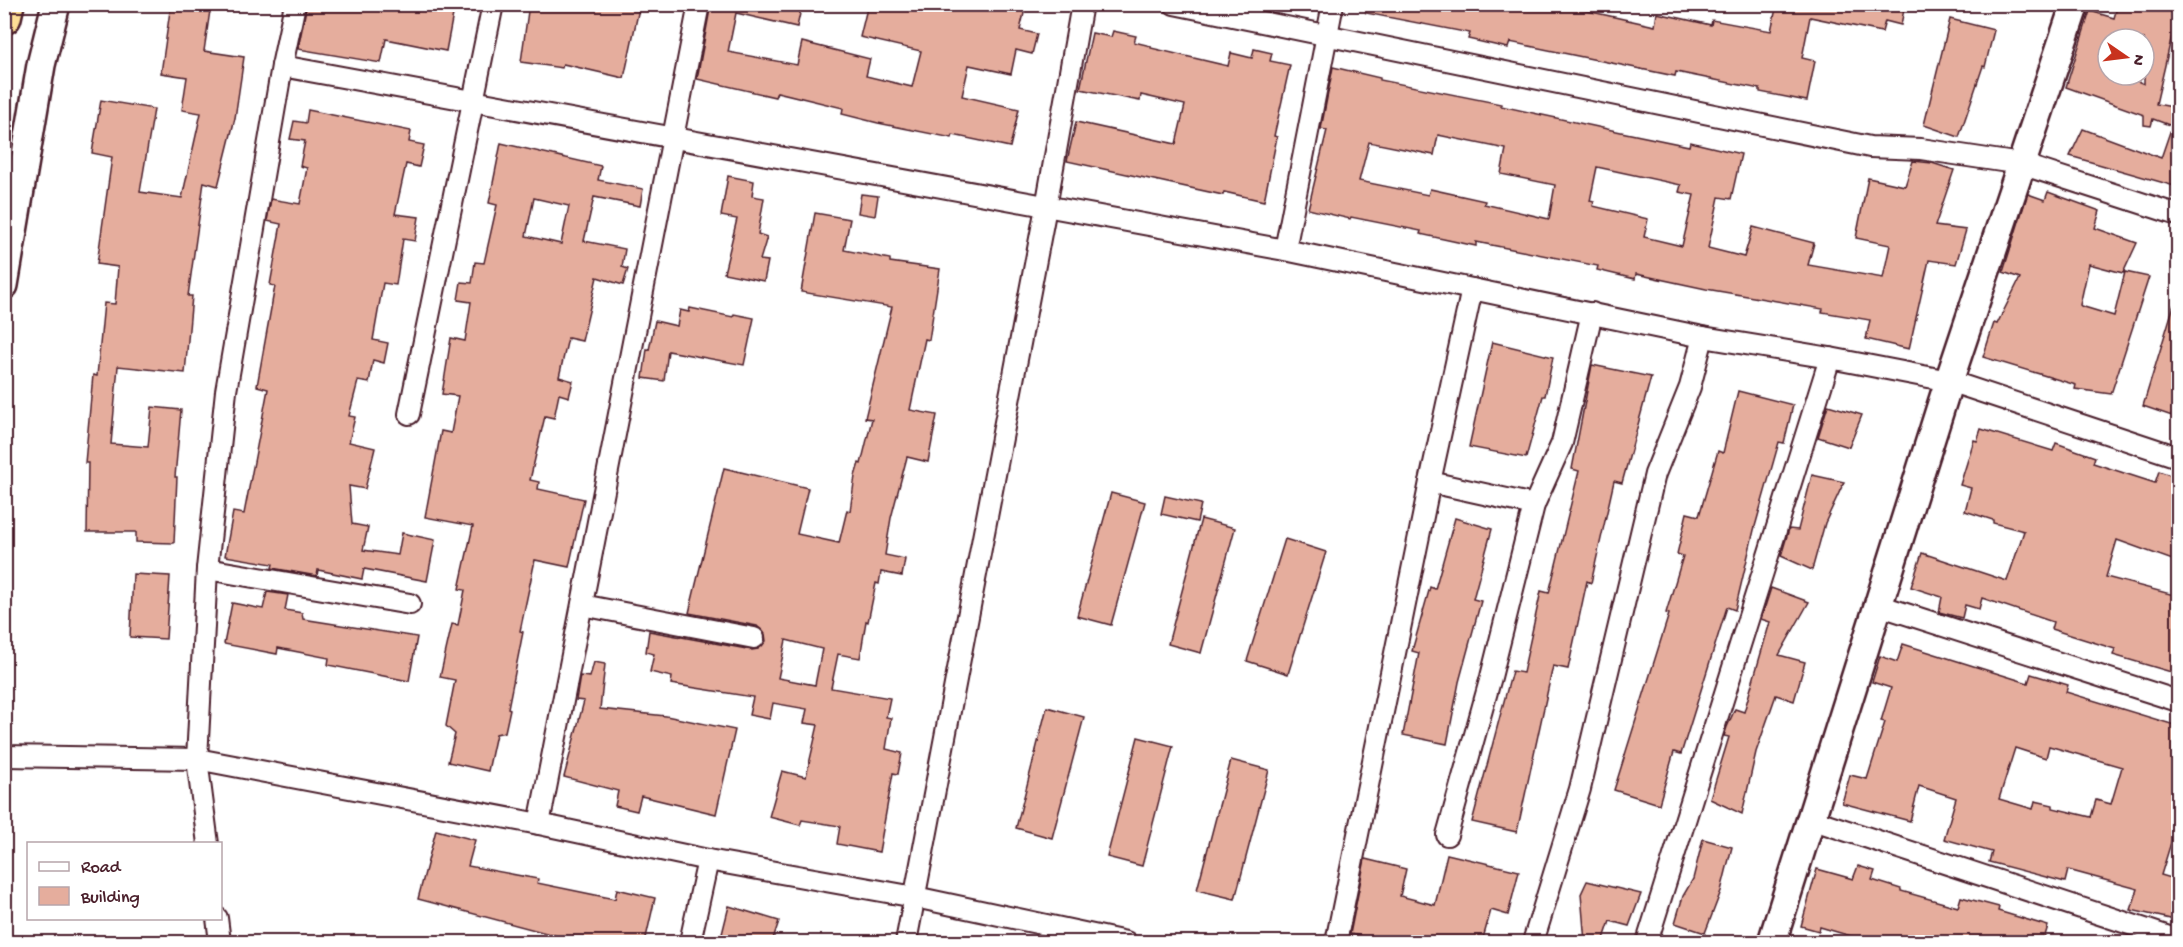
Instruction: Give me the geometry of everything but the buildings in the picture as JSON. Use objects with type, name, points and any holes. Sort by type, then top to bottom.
[{"type":"highway","points":[[4,17],[7,4]]},
{"type":"street","points":[[4,285],[41,65],[56,4]]},
{"type":"street","points":[[208,842],[197,759],[207,569],[226,391],[282,66],[295,4]]},
{"type":"street","points":[[409,414],[493,4]]},
{"type":"street","points":[[539,824],[699,4]]},
{"type":"street","points":[[906,942],[1046,207],[1082,4]]},
{"type":"street","points":[[1174,4],[1870,147],[1921,149],[2022,164],[2178,215]]},
{"type":"street","points":[[1285,250],[1333,4]]},
{"type":"street","points":[[1772,942],[1949,381],[2075,4]]},
{"type":"street","points":[[282,66],[1285,250],[1703,337],[1949,381],[2178,456]]},
{"type":"street","points":[[1336,942],[1430,482],[1472,290]]},
{"type":"street","points":[[1447,835],[1491,677],[1534,505],[1562,443],[1592,313]]},
{"type":"street","points":[[1533,942],[1580,789],[1655,474],[1690,387],[1703,337]]},
{"type":"street","points":[[1647,942],[1830,358]]},
{"type":"street","points":[[1430,482],[1534,505]]},
{"type":"street","points":[[207,569],[410,604]]},
{"type":"street","points":[[582,605],[754,638]]},
{"type":"street","points":[[1878,605],[2178,701]]},
{"type":"street","points":[[4,756],[197,759],[539,824],[708,860],[915,897],[1126,942]]},
{"type":"street","points":[[1811,819],[2178,940]]},
{"type":"street","points":[[690,942],[708,860]]},
{"type":"street","points":[[217,920],[220,942]]}]
